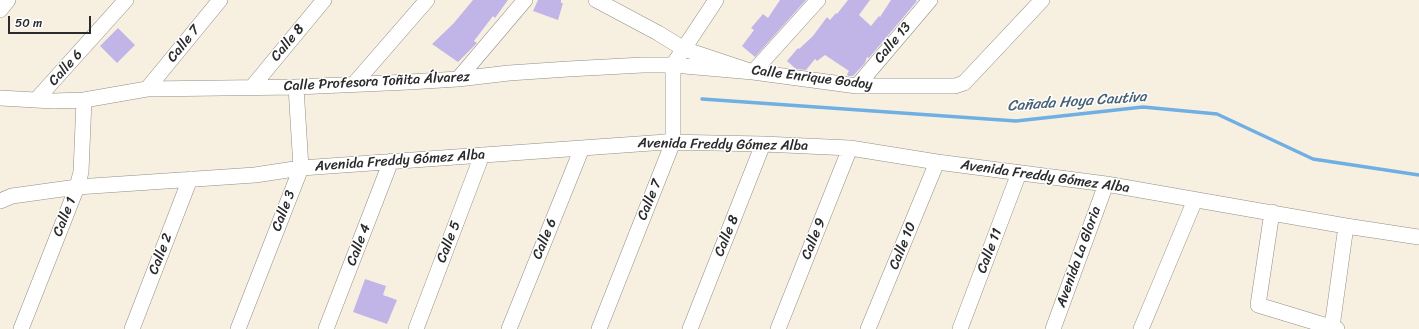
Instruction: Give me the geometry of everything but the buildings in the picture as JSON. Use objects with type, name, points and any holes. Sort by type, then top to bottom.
[{"type":"street","points":[[0,10],[8,0]]},
{"type":"street","name":"Calle 6","points":[[36,100],[126,0]]},
{"type":"street","name":"Calle 7","points":[[147,89],[220,0]]},
{"type":"street","name":"Calle 8","points":[[252,87],[324,0]]},
{"type":"street","points":[[354,84],[427,0]]},
{"type":"street","points":[[458,79],[525,0]]},
{"type":"street","points":[[673,65],[716,0]]},
{"type":"street","points":[[753,72],[818,0]]},
{"type":"street","name":"Calle 13","points":[[857,86],[930,0]]},
{"type":"street","name":"Calle Enrique Godoy","points":[[602,2],[684,49],[753,72],[857,86],[955,86],[964,83],[971,78],[1042,0]]},
{"type":"street","name":"Calle Profesora Toñita Álvarez","points":[[0,98],[53,102],[84,100],[147,89],[296,87],[458,79],[509,73],[568,69],[673,65],[753,72]]},
{"type":"street","name":"Calle 7","points":[[599,329],[673,142],[673,65]]},
{"type":"street","name":"Calle 3","points":[[238,329],[301,168],[296,87]]},
{"type":"street","name":"Calle 1","points":[[21,329],[77,187],[80,172],[84,100]]},
{"type":"street","name":"Avenida Freddy Gómez Alba","points":[[0,201],[12,196],[77,187],[255,175],[301,168],[391,161],[673,142],[763,144],[850,148],[937,162],[1106,184],[1346,226],[1419,237]]},
{"type":"street","name":"Calle 8","points":[[690,329],[763,144]]},
{"type":"street","name":"Calle 6","points":[[508,329],[582,148]]},
{"type":"street","name":"Calle 9","points":[[778,329],[850,148]]},
{"type":"street","name":"Calle 5","points":[[416,329],[482,155]]},
{"type":"street","name":"Calle 4","points":[[326,329],[391,161]]},
{"type":"street","name":"Calle 10","points":[[868,329],[937,162]]},
{"type":"street","name":"Calle 11","points":[[960,329],[1019,173]]},
{"type":"street","name":"Calle 2","points":[[132,329],[190,179]]},
{"type":"street","name":"Avenida La Gloria","points":[[1053,329],[1106,184]]},
{"type":"street","points":[[1141,329],[1195,200]]},
{"type":"street","points":[[1272,212],[1258,305],[1334,328],[1346,226]]},
{"type":"waterway","name":"Cañada Hoya Cautiva","points":[[702,99],[1016,121],[1143,107],[1217,114],[1313,159],[1419,175]]}]
